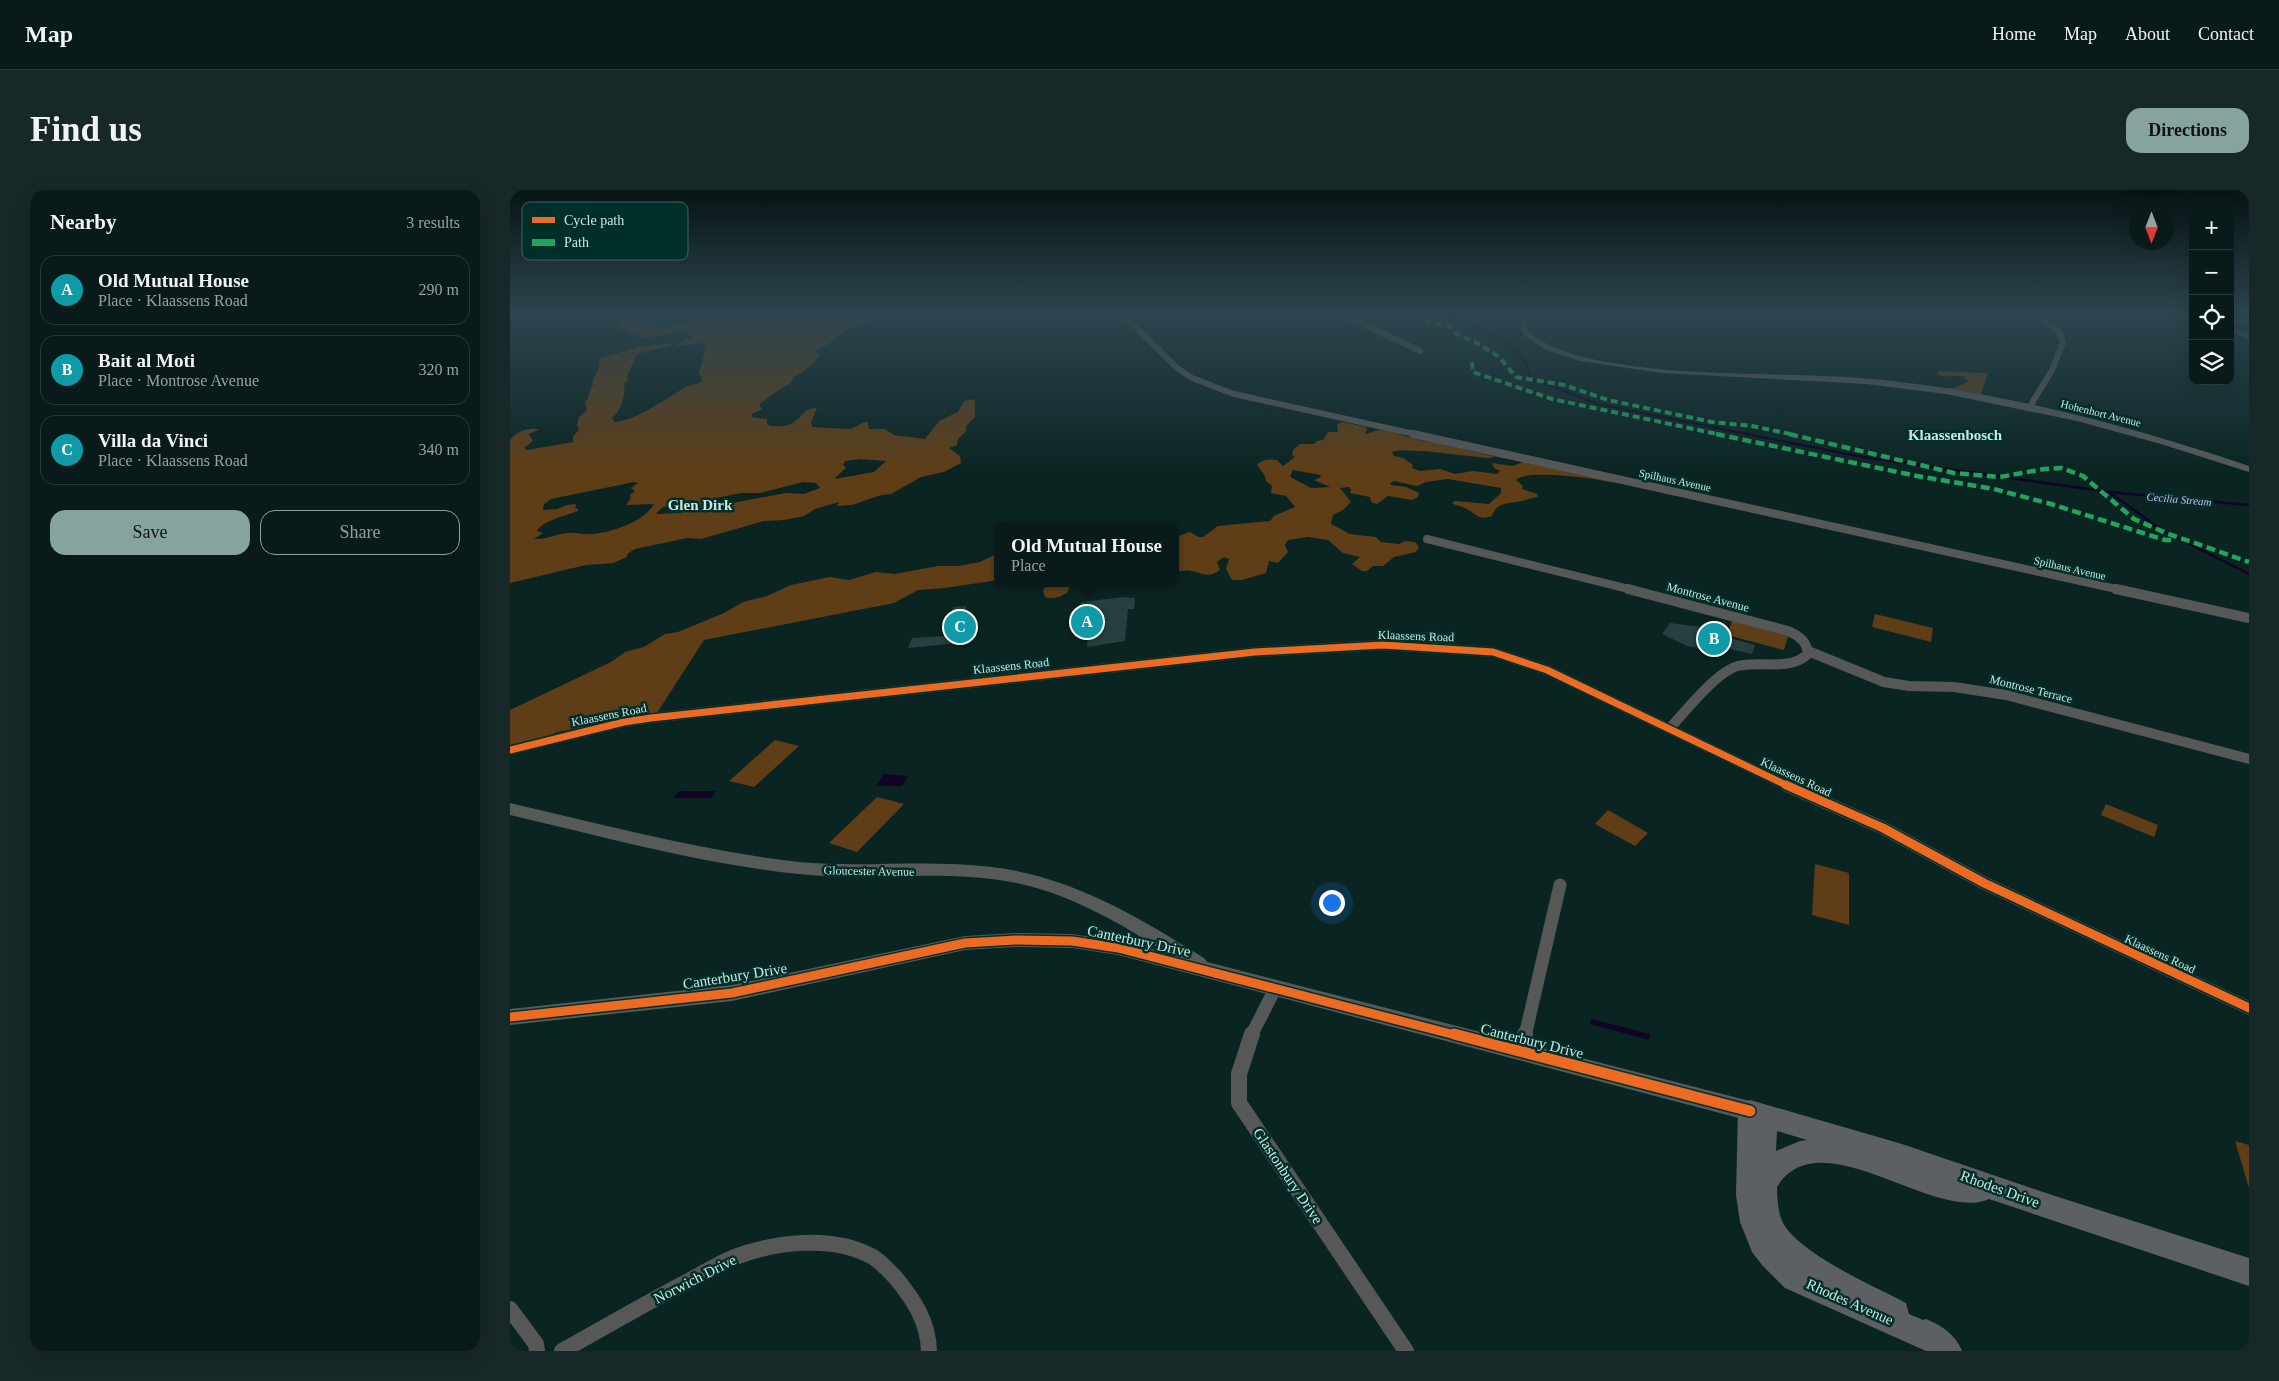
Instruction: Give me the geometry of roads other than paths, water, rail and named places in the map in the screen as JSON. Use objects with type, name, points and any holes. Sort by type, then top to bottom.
[{"type":"main road","name":"Rhodes Avenue","points":[[1758,1113],[1768,1216],[1772,1229],[1790,1252],[1808,1265],[1881,1304],[1942,1345]]},
{"type":"main road","name":"Rhodes Avenue","points":[[1758,1113],[1749,1195],[1753,1222],[1771,1256],[1795,1278],[1942,1345]]},
{"type":"main road","name":"Rhodes Drive","points":[[1758,1113],[1902,1156],[2249,1272]]},
{"type":"main road","points":[[1765,1183],[1784,1159],[1802,1152],[1817,1150],[1845,1154],[1940,1184],[2022,1197]]},
{"type":"street","name":"Spilhaus Avenue","points":[[1175,366],[1192,378],[1234,394],[2249,618]]},
{"type":"street","name":"Hohenhort Avenue","points":[[1617,366],[1653,371],[1900,384],[2029,408],[2118,428],[2249,469]]},
{"type":"street","points":[[2029,408],[2054,366]]},
{"type":"street","name":"Montrose Avenue","points":[[1427,539],[1630,589],[1788,631],[1804,640],[1808,651]]},
{"type":"street","name":"Klaassens Road","points":[[510,750],[615,724],[651,718],[1255,652],[1357,645],[1428,646],[1479,650],[1508,656],[1547,670],[1802,793],[1882,828],[1984,883],[2249,1008]]},
{"type":"street","points":[[1670,728],[1727,670],[1743,665],[1795,662],[1806,657],[1808,651]]},
{"type":"street","name":"Montrose Terrace","points":[[1808,651],[1884,682],[1910,686],[1962,688],[2006,695],[2249,759]]},
{"type":"street","name":"Gloucester Avenue","points":[[510,809],[712,856],[800,868],[989,873],[1047,884],[1099,903],[1210,971]]},
{"type":"street","points":[[1522,1052],[1560,885]]},
{"type":"street","name":"Canterbury Drive","points":[[510,1017],[732,993],[965,943],[1016,940],[1072,941],[1118,948],[1210,971],[1758,1113]]},
{"type":"street","name":"Glastonbury Drive","points":[[1275,989],[1246,1049],[1235,1089],[1239,1103],[1406,1351]]},
{"type":"street","name":"Norwich Drive","points":[[562,1351],[676,1287],[738,1256],[787,1244],[819,1244],[849,1248],[873,1257],[893,1275],[918,1305],[930,1338],[929,1351]]},
{"type":"street","points":[[510,1309],[536,1344],[537,1351]]},
{"type":"waterway","points":[[1527,366],[1532,379],[1598,404],[1752,435]]},
{"type":"waterway","points":[[1746,434],[1863,457],[2109,492]]},
{"type":"waterway","name":"Cecilia Stream","points":[[2109,492],[2249,505]]},
{"type":"waterway","points":[[2109,492],[2163,531],[2249,574]]},
{"type":"place","name":"Old Mutual House","points":[[1087,622]]},
{"type":"place","name":"Villa da Vinci","points":[[960,627]]},
{"type":"place","name":"Bait al Moti","points":[[1714,639]]},
{"type":"district","name":"Klaassenbosch","points":[[1955,435]]},
{"type":"district","name":"Glen Dirk","points":[[700,505]]}]
